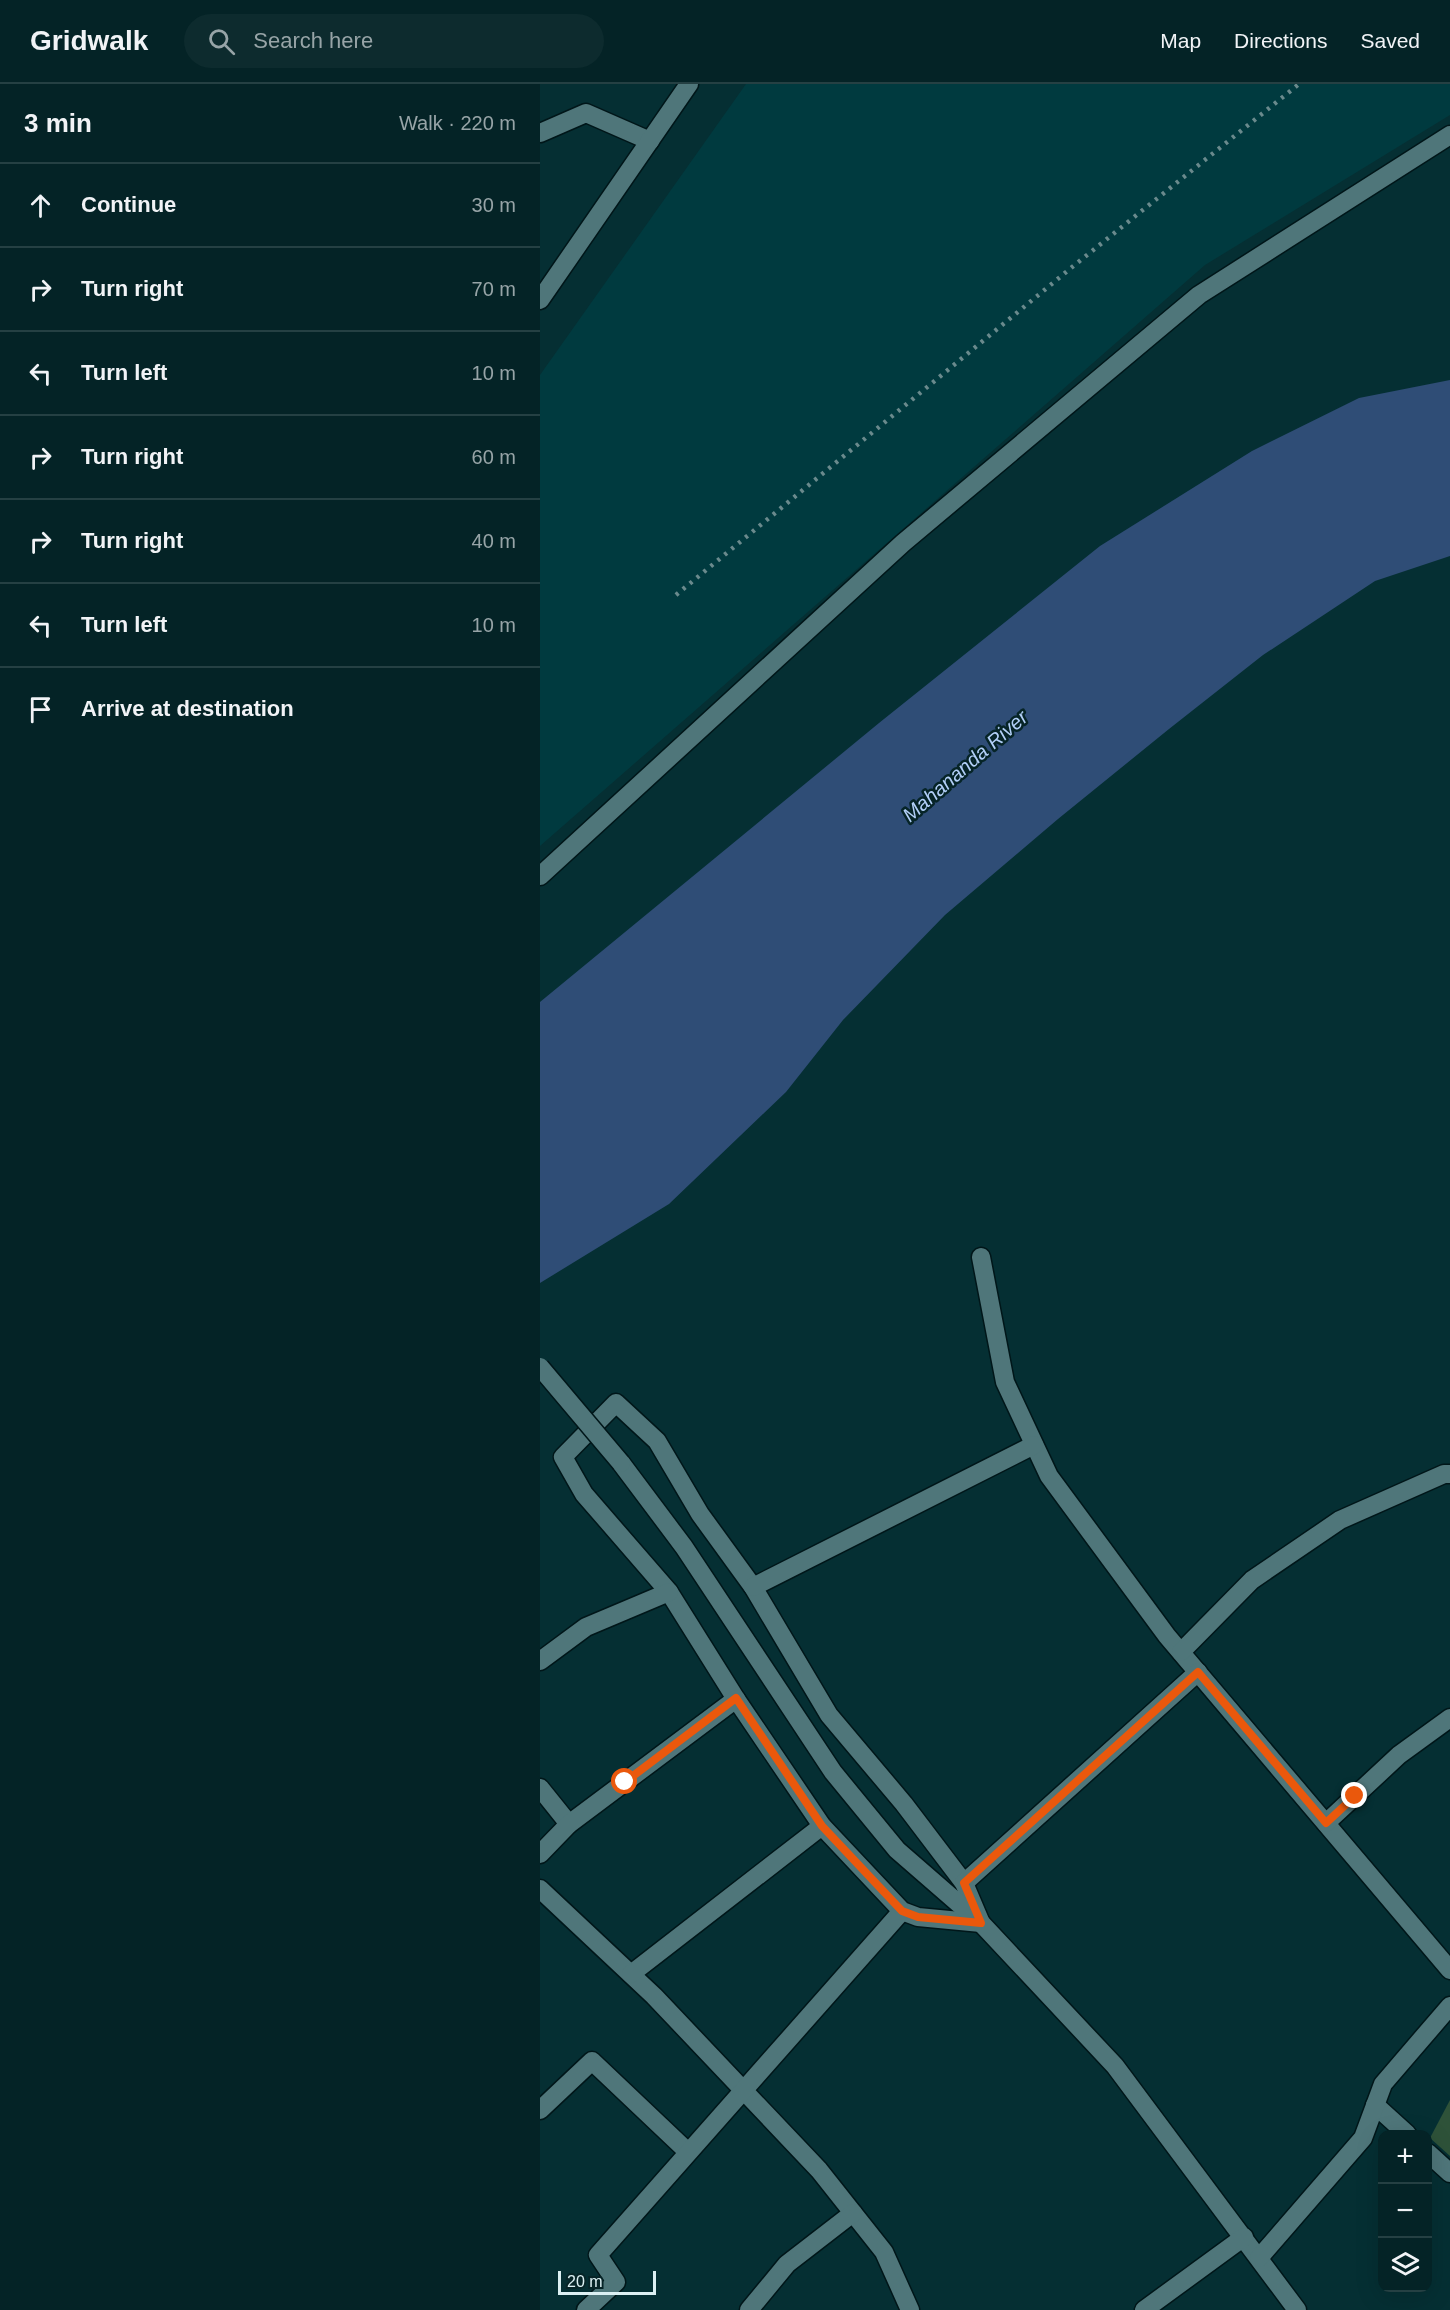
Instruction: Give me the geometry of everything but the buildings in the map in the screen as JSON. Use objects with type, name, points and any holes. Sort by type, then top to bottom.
[{"type":"street","points":[[540,300],[689,84]]},
{"type":"street","points":[[540,133],[586,113],[650,141]]},
{"type":"street","points":[[540,876],[903,543],[1198,295],[1450,135]]},
{"type":"street","points":[[981,1257],[1005,1382],[1049,1476],[1181,1652],[1450,1970]]},
{"type":"street","points":[[540,1367],[621,1463],[684,1547],[833,1772],[897,1850],[981,1923],[1115,2066],[1297,2310]]},
{"type":"street","points":[[616,1403],[657,1441],[700,1514],[753,1587],[829,1715],[904,1804],[964,1883],[981,1923],[918,1917],[902,1911],[822,1826],[669,1593],[584,1494],[563,1457],[616,1403]]},
{"type":"street","points":[[753,1587],[1034,1444]]},
{"type":"street","points":[[1181,1652],[1252,1580],[1340,1520],[1444,1474],[1450,1474]]},
{"type":"street","points":[[540,1661],[586,1627],[669,1593]]},
{"type":"street","points":[[964,1883],[1198,1672]]},
{"type":"street","points":[[540,1854],[569,1824],[736,1698]]},
{"type":"street","points":[[1326,1823],[1399,1755],[1450,1718]]},
{"type":"street","points":[[540,1788],[569,1824]]},
{"type":"street","points":[[631,1974],[822,1826]]},
{"type":"street","points":[[540,1889],[654,1996],[819,2170],[884,2252],[910,2310]]},
{"type":"street","points":[[586,2310],[616,2282],[598,2255],[902,1911]]},
{"type":"street","points":[[1259,2258],[1363,2138],[1383,2084],[1450,2006]]},
{"type":"street","points":[[540,2110],[592,2061],[688,2152]]},
{"type":"street","points":[[1375,2105],[1403,2130]]},
{"type":"street","points":[[1432,2157],[1450,2173]]},
{"type":"street","points":[[749,2310],[787,2264],[853,2213]]},
{"type":"street","points":[[1144,2310],[1244,2237]]},
{"type":"shaded area","points":[[746,84],[1450,84],[1450,115],[1205,265],[540,846],[540,375]]},
{"type":"green space","points":[[1450,2100],[1450,2156],[1432,2140],[1432,2134]]},
{"type":"water","name":"Mahananda River","points":[[1450,380],[1450,556],[1375,581],[1263,655],[1169,729],[945,915],[843,1020],[786,1092],[669,1204],[540,1283],[540,1002],[879,723],[1100,546],[1252,451],[1359,398]]},
{"type":"railway","points":[[676,595],[1071,268],[1299,84]]},
{"type":"route","points":[[625,1782],[736,1698],[822,1826],[902,1911],[918,1917],[981,1923],[964,1883],[1198,1672],[1326,1823],[1355,1796]]}]
